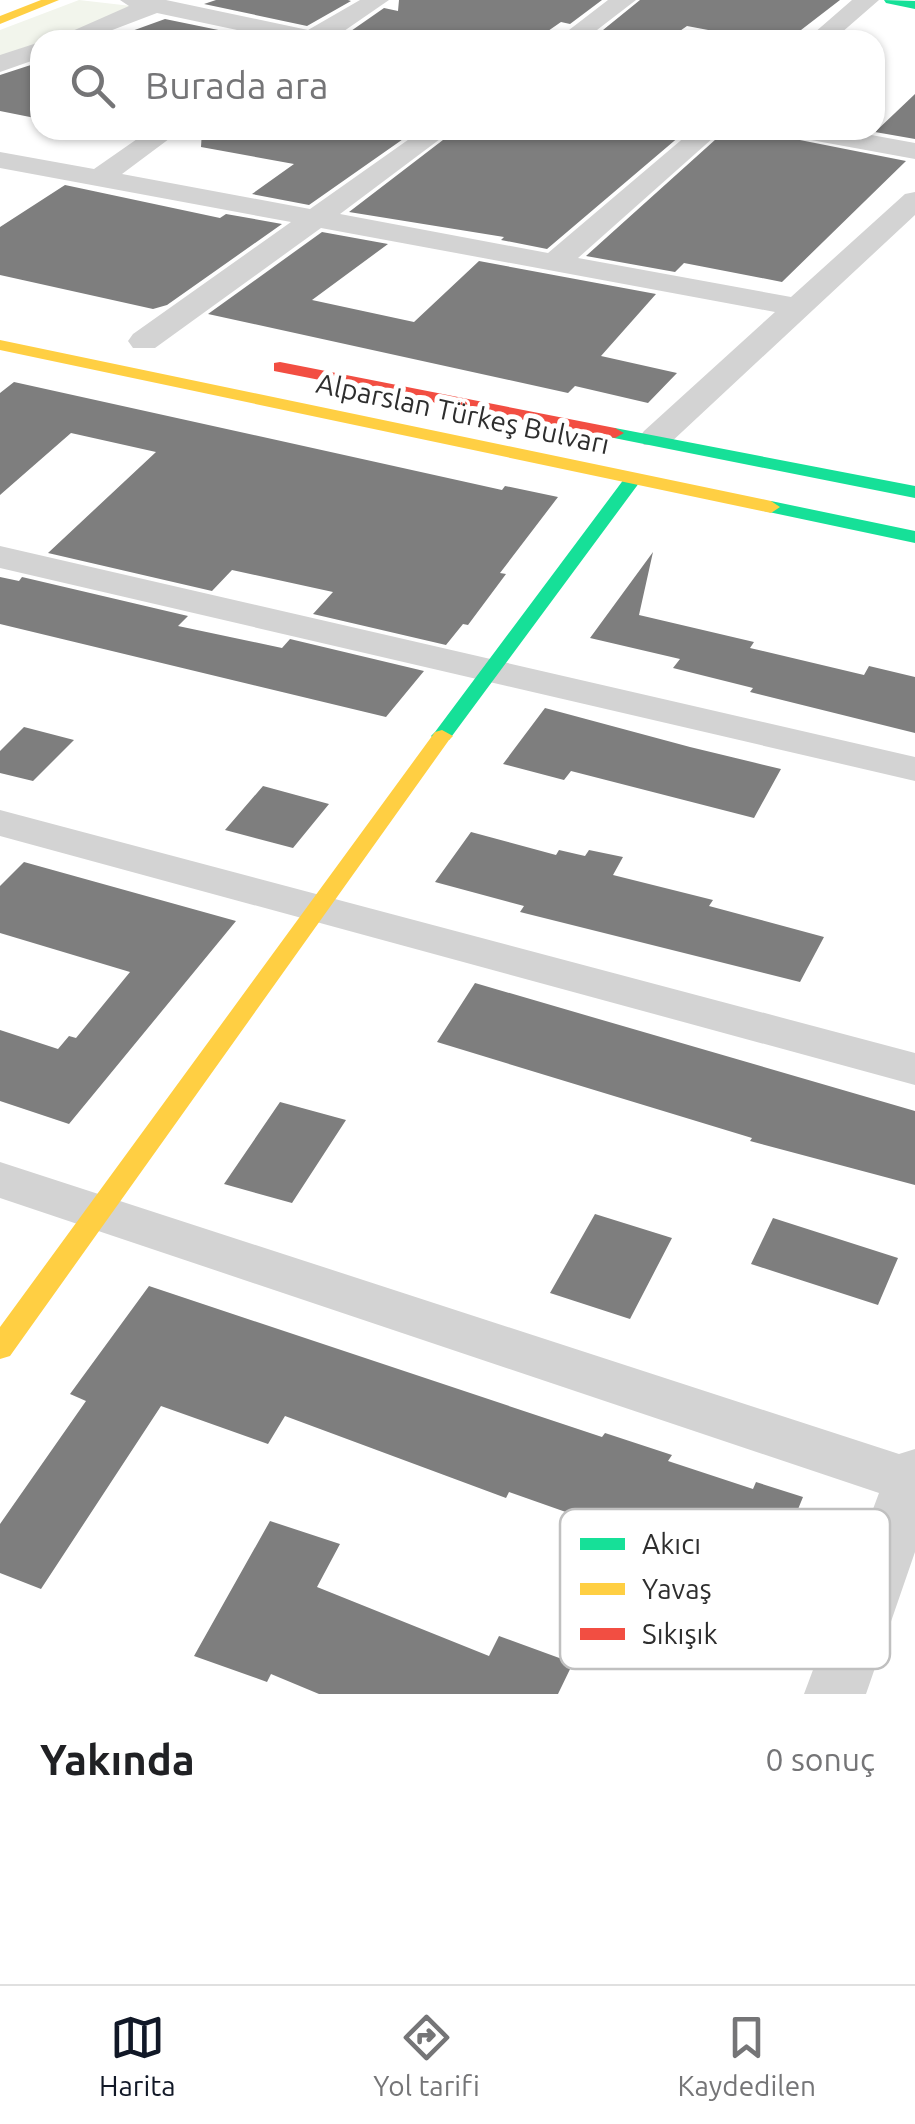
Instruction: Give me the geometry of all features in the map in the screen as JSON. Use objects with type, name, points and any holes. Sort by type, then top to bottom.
[{"type":"main road","points":[[0,20],[53,0]]},
{"type":"main road","points":[[890,0],[915,5]]},
{"type":"main road","points":[[135,340],[182,348]]},
{"type":"main road","name":"Alparslan Türkeş Bulvarı","points":[[0,345],[915,537]]},
{"type":"main road","name":"Alparslan Türkeş Bulvarı","points":[[258,363],[656,438],[915,492]]},
{"type":"main road","points":[[0,1348],[314,908],[633,479]]},
{"type":"street","points":[[329,30],[377,0]]},
{"type":"street","points":[[582,30],[624,0]]},
{"type":"street","points":[[830,30],[866,0]]},
{"type":"street","points":[[85,30],[144,2],[269,30]]},
{"type":"street","points":[[0,64],[30,53]]},
{"type":"street","points":[[99,178],[154,140]]},
{"type":"street","points":[[135,340],[424,140]]},
{"type":"street","points":[[554,263],[697,140]]},
{"type":"street","points":[[855,140],[915,151]]},
{"type":"street","points":[[0,160],[800,308]]},
{"type":"street","points":[[656,438],[915,200]]},
{"type":"street","points":[[0,557],[915,770]]},
{"type":"street","points":[[0,823],[915,1069]]},
{"type":"street","points":[[0,1180],[914,1478],[890,1544]]},
{"type":"street","points":[[835,1694],[844,1669]]},
{"type":"shaded area","points":[[79,0],[140,7],[78,30],[30,30],[30,48],[0,59],[0,30]]},
{"type":"building","points":[[216,0],[351,1],[307,26],[204,4]]},
{"type":"building","points":[[399,0],[602,0],[570,24],[561,22],[549,30],[352,30],[384,8],[398,11]]},
{"type":"building","points":[[640,0],[840,0],[801,30],[708,30],[687,26],[681,30],[603,30]]},
{"type":"building","points":[[165,19],[218,30],[135,30]]},
{"type":"building","points":[[30,65],[30,117],[0,111],[0,75]]},
{"type":"building","points":[[915,94],[915,139],[885,134],[885,122]]},
{"type":"building","points":[[201,140],[402,140],[309,205],[252,194],[294,164],[201,147]]},
{"type":"building","points":[[443,140],[675,140],[547,249],[501,240],[504,237],[349,212]]},
{"type":"building","points":[[715,140],[800,140],[906,161],[782,282],[684,263],[675,272],[586,256]]},
{"type":"building","points":[[65,185],[220,218],[226,214],[282,224],[167,305],[153,309],[0,275],[0,227]]},
{"type":"building","points":[[322,232],[388,244],[312,300],[414,322],[479,261],[656,294],[601,356],[677,373],[648,403],[575,386],[568,393],[208,314]]},
{"type":"building","points":[[14,382],[502,490],[505,486],[558,497],[500,573],[506,574],[468,625],[463,624],[446,645],[313,614],[333,592],[232,570],[212,591],[48,553],[156,452],[71,433],[0,495],[0,393]]},
{"type":"building","points":[[653,552],[639,615],[754,642],[750,648],[864,675],[869,666],[915,677],[915,733],[750,692],[753,688],[673,668],[680,659],[590,638]]},
{"type":"building","points":[[0,577],[19,581],[22,577],[188,616],[178,626],[282,648],[290,639],[424,671],[386,717],[0,624]]},
{"type":"building","points":[[545,708],[781,769],[754,818],[571,771],[564,780],[503,764]]},
{"type":"building","points":[[24,727],[74,740],[33,781],[0,773],[0,751]]},
{"type":"building","points":[[263,786],[329,804],[293,848],[225,830]]},
{"type":"building","points":[[471,832],[556,855],[559,850],[585,856],[589,850],[623,857],[613,875],[713,900],[709,906],[824,937],[800,982],[520,912],[524,906],[435,882]]},
{"type":"building","points":[[24,862],[236,921],[69,1124],[0,1101],[0,1030],[58,1049],[69,1036],[76,1038],[130,972],[0,933],[0,886]]},
{"type":"building","points":[[475,983],[915,1111],[915,1185],[750,1141],[752,1138],[437,1042]]},
{"type":"building","points":[[280,1102],[346,1120],[292,1203],[224,1184]]},
{"type":"building","points":[[595,1214],[672,1238],[630,1319],[550,1293]]},
{"type":"building","points":[[773,1218],[898,1258],[878,1305],[751,1264]]},
{"type":"building","points":[[149,1286],[602,1437],[605,1433],[672,1455],[668,1461],[753,1489],[756,1482],[803,1497],[798,1509],[560,1510],[509,1492],[506,1498],[285,1416],[268,1444],[161,1406],[41,1589],[0,1573],[0,1524],[86,1401],[70,1394]]},
{"type":"building","points":[[270,1521],[340,1544],[317,1587],[489,1656],[499,1636],[560,1658],[560,1669],[570,1669],[558,1694],[319,1694],[271,1674],[267,1682],[194,1656]]},
{"type":"traffic: fast","points":[[890,0],[915,5]]},
{"type":"traffic: fast","points":[[615,433],[915,492]]},
{"type":"traffic: fast","points":[[442,736],[633,479]]},
{"type":"traffic: fast","points":[[771,507],[915,537]]},
{"type":"traffic: slow","points":[[0,20],[53,0]]},
{"type":"traffic: slow","points":[[0,345],[771,507]]},
{"type":"traffic: slow","points":[[0,1348],[442,736]]},
{"type":"traffic: jam","points":[[280,367],[615,433]]}]
